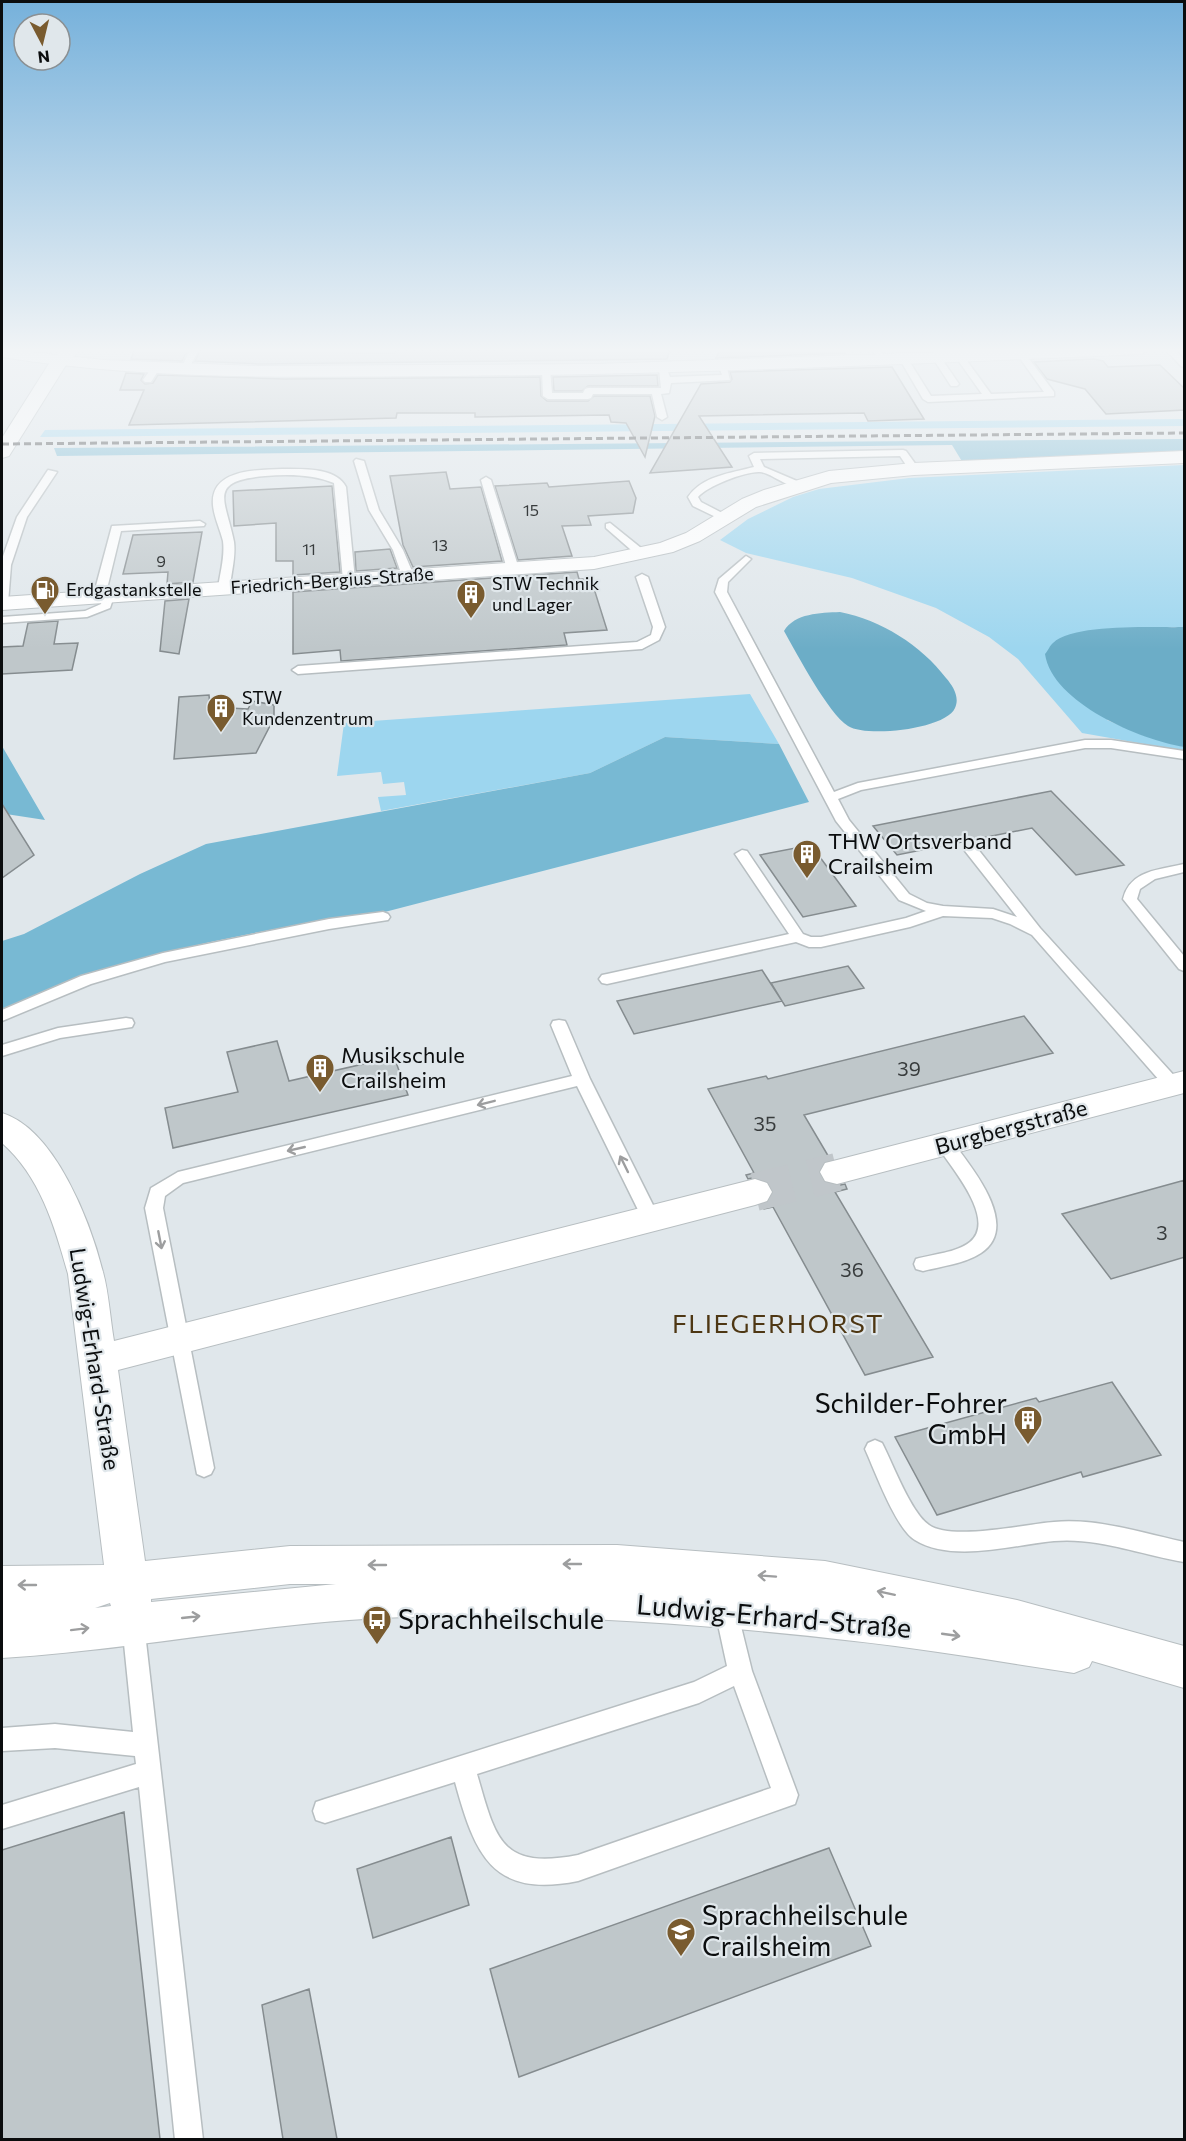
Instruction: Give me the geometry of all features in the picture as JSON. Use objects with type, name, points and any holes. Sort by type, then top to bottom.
[{"type":"street","name":"Friedrich-Bergius-Straße","points":[[2,604],[594,563],[642,554],[693,537],[748,503],[800,484],[829,477],[914,469],[1185,457]]},
{"type":"street","name":"Burgbergstraße","points":[[837,1172],[1179,1083]]},
{"type":"street","name":"Ludwig-Erhard-Straße","points":[[2,1125],[37,1161],[58,1196],[75,1233],[86,1274],[118,1507],[113,1583]]},
{"type":"street","points":[[97,1360],[754,1192]]},
{"type":"street","name":"Ludwig-Erhard-Straße","points":[[2,1585],[113,1583],[290,1565],[617,1564],[725,1591]]},
{"type":"street","name":"Ludwig-Erhard-Straße","points":[[2,1638],[133,1622],[403,1598],[526,1598],[725,1591],[825,1580],[1017,1620],[1176,1665]]},
{"type":"street","points":[[2,1618],[38,1612],[113,1583],[133,1622]]},
{"type":"lane","points":[[760,469],[754,456],[903,453],[914,469]]},
{"type":"lane","points":[[359,460],[374,510],[398,550],[408,576]]},
{"type":"lane","points":[[724,518],[697,504],[693,497],[696,491],[706,485],[760,469],[800,484]]},
{"type":"lane","points":[[2,604],[3,565],[22,517],[52,472]]},
{"type":"lane","points":[[224,588],[229,550],[228,539],[220,518],[219,493],[226,481],[247,475],[301,473],[322,475],[338,481],[341,487],[349,580]]},
{"type":"lane","points":[[486,480],[513,570]]},
{"type":"lane","points":[[2,620],[87,614],[106,606],[103,597],[116,528],[200,524]]},
{"type":"lane","points":[[610,526],[642,554]]},
{"type":"lane","points":[[746,560],[723,581],[722,592],[843,821],[904,897],[922,906],[943,911],[993,914],[1016,921],[1037,932]]},
{"type":"lane","points":[[298,670],[638,646],[655,639],[659,633],[642,577]]},
{"type":"lane","points":[[832,797],[858,787],[1085,744],[1110,744],[1185,755]]},
{"type":"lane","points":[[972,851],[1037,932],[1179,1083]]},
{"type":"lane","points":[[742,854],[798,937],[809,942],[821,942],[910,922],[943,911]]},
{"type":"lane","points":[[1185,868],[1150,876],[1133,887],[1130,898],[1185,966]]},
{"type":"lane","points":[[2,1016],[86,980],[163,958],[318,926],[384,917]]},
{"type":"lane","points":[[607,979],[798,937]]},
{"type":"lane","points":[[2,1051],[58,1034],[126,1023]]},
{"type":"lane","points":[[559,1025],[582,1078],[650,1217]]},
{"type":"lane","points":[[204,1468],[154,1208],[157,1193],[166,1185],[187,1176],[582,1078]]},
{"type":"lane","points":[[923,1264],[976,1246],[985,1238],[988,1227],[986,1212],[977,1192],[945,1144]]},
{"type":"lane","points":[[875,1449],[911,1524],[923,1534],[940,1540],[965,1542],[1058,1531],[1095,1533],[1185,1552]]},
{"type":"lane","points":[[463,1768],[486,1842],[499,1858],[520,1868],[544,1873],[578,1868],[786,1795],[740,1671],[725,1591]]},
{"type":"lane","points":[[133,1622],[189,2139]]},
{"type":"lane","points":[[325,1811],[699,1692],[740,1671]]},
{"type":"lane","points":[[2,1740],[55,1736],[146,1745]]},
{"type":"lane","points":[[2,1817],[149,1772]]},
{"type":"shaded area","points":[[54,449],[634,449],[57,456]]},
{"type":"shaded area","points":[[954,449],[1184,449],[1184,456],[1135,455],[963,463]]},
{"type":"shaded area","points":[[1184,465],[1184,627],[1134,628],[1107,720],[1142,735],[1184,747],[1184,751],[1082,733],[1018,659],[989,637],[936,608],[852,578],[746,553],[720,540],[748,519],[793,497],[819,489],[909,478]]},
{"type":"shaded area","points":[[840,612],[885,628],[925,655],[949,681],[955,692],[957,700],[955,708],[949,715],[922,726],[888,731],[858,730],[848,726],[840,719],[813,682],[784,631],[801,617]]},
{"type":"shaded area","points":[[1184,627],[1184,747],[1166,743],[1123,727],[1081,703],[1051,672],[1045,654],[1053,643],[1078,632],[1116,628]]},
{"type":"shaded area","points":[[750,694],[779,744],[665,737],[590,773],[381,811],[378,797],[406,795],[404,782],[383,784],[381,772],[337,776],[344,723]]},
{"type":"shaded area","points":[[665,737],[779,744],[809,802],[377,914],[265,931],[154,956],[51,988],[2,1010],[2,941],[24,934],[140,874],[206,844],[590,773]]},
{"type":"shaded area","points":[[2,746],[45,820],[6,814],[2,806]]},
{"type":"building","points":[[640,449],[647,449],[645,457]]},
{"type":"building","points":[[664,449],[720,449],[732,467],[650,473]]},
{"type":"building","points":[[446,472],[450,489],[481,487],[502,561],[413,567],[403,545],[390,476]]},
{"type":"building","points":[[629,481],[636,498],[633,513],[588,516],[591,525],[562,526],[572,556],[518,560],[495,486],[547,483],[549,487]]},
{"type":"building","points":[[332,486],[340,572],[293,575],[293,561],[276,561],[276,523],[234,526],[233,491]]},
{"type":"building","points":[[202,532],[193,582],[167,584],[168,572],[123,574],[133,535]]},
{"type":"building","points":[[390,549],[397,568],[356,571],[355,552]]},
{"type":"building","name":"STW Technik und Lager","points":[[577,572],[579,579],[591,579],[607,630],[564,633],[567,645],[341,661],[340,650],[293,654],[293,592]]},
{"type":"building","points":[[189,599],[179,654],[160,651],[165,601]]},
{"type":"building","points":[[58,621],[54,644],[78,643],[72,670],[2,674],[2,647],[23,646],[28,623]]},
{"type":"building","name":"STW Kundenzentrum","points":[[209,695],[210,707],[248,709],[252,701],[274,705],[274,718],[256,753],[174,759],[179,697]]},
{"type":"building","points":[[1051,791],[1124,865],[1076,875],[1032,828],[897,855],[873,826]]},
{"type":"building","points":[[2,804],[34,855],[2,878]]},
{"type":"building","name":"THW Ortsverband Crailsheim","points":[[811,845],[856,906],[803,917],[760,855]]},
{"type":"building","points":[[848,966],[864,988],[785,1006],[771,983]]},
{"type":"building","points":[[762,970],[782,1001],[634,1034],[617,1001]]},
{"type":"building","points":[[1024,1016],[1053,1053],[804,1115],[830,1159],[823,1162],[818,1173],[824,1183],[836,1186],[845,1184],[847,1189],[835,1192],[933,1357],[865,1375],[773,1207],[764,1209],[762,1205],[769,1202],[774,1191],[768,1181],[756,1177],[748,1179],[746,1175],[754,1173],[708,1089],[766,1076],[768,1079]]},
{"type":"building","name":"Musikschule Crailsheim","points":[[277,1041],[289,1081],[394,1057],[408,1095],[173,1148],[165,1108],[238,1092],[227,1052]]},
{"type":"building","points":[[1185,1180],[1185,1257],[1111,1279],[1062,1214]]},
{"type":"building","name":"Schilder-Fohrer GmbH","points":[[1112,1382],[1161,1455],[1083,1477],[1081,1472],[937,1515],[895,1437],[1036,1398],[1039,1402]]},
{"type":"building","points":[[124,1812],[160,2139],[2,2139],[2,1850]]},
{"type":"building","points":[[451,1837],[469,1905],[373,1938],[357,1869]]},
{"type":"building","name":"Sprachheilschule Crailsheim","points":[[829,1848],[871,1946],[519,2077],[490,1969]]},
{"type":"building","points":[[309,1989],[337,2139],[283,2139],[262,2005]]},
{"type":"tunnel","points":[[755,1192],[837,1172]]},
{"type":"place","name":"Erdgastankstelle","points":[[45,616]]},
{"type":"place","name":"STW Technik und Lager","points":[[471,620]]},
{"type":"place","name":"STW Kundenzentrum","points":[[221,734]]},
{"type":"place","name":"THW Ortsverband Crailsheim","points":[[807,880]]},
{"type":"place","name":"Musikschule Crailsheim","points":[[320,1094]]},
{"type":"place","name":"Schilder-Fohrer GmbH","points":[[1028,1446]]},
{"type":"place","name":"Sprachheilschule","points":[[377,1646]]},
{"type":"place","name":"Sprachheilschule Crailsheim","points":[[681,1958]]},
{"type":"district","name":"FLIEGERHORST","points":[[778,1324]]}]
